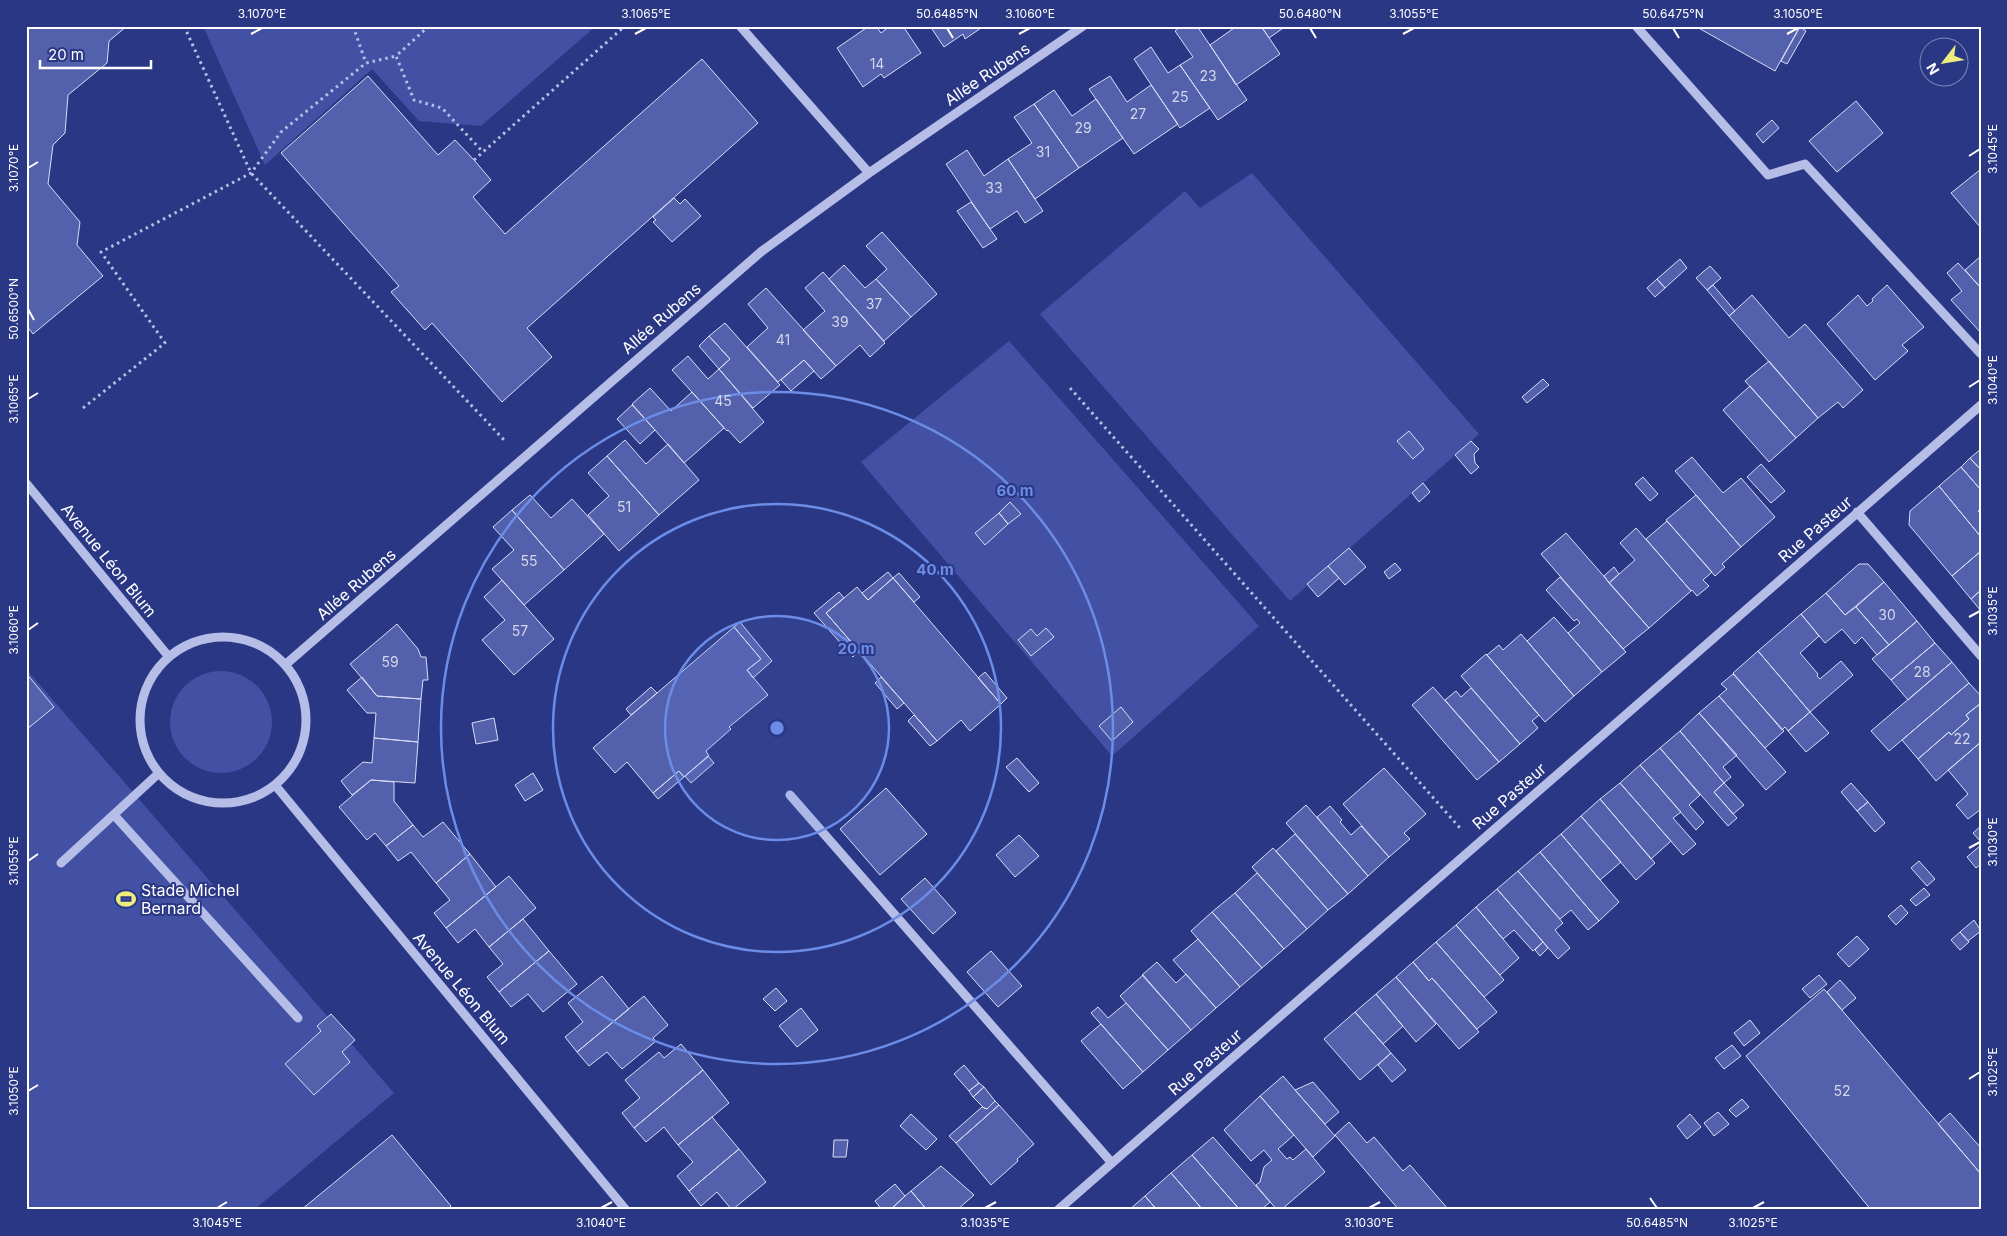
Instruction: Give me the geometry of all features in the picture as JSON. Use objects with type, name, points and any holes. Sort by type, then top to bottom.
[{"type":"street","points":[[740,26],[869,173]]},
{"type":"street","name":"Allée Rubens","points":[[285,665],[762,251],[869,173],[1083,26]]},
{"type":"street","points":[[1636,26],[1768,175],[1805,164],[1981,354]]},
{"type":"street","name":"Rue Pasteur","points":[[1058,1210],[1981,405]]},
{"type":"street","name":"Avenue Léon Blum","points":[[26,483],[169,657]]},
{"type":"street","points":[[1857,512],[1981,656]]},
{"type":"street","points":[[212,638],[244,640],[260,646],[285,665],[295,679],[305,711],[305,728],[302,744],[296,760],[287,773],[275,785],[261,794],[247,800],[231,803],[215,803],[184,794],[170,785],[150,760],[143,745],[140,713],[143,697],[148,682],[158,668],[182,648],[196,641],[212,638]]},
{"type":"street","points":[[61,863],[159,773]]},
{"type":"street","name":"Avenue Léon Blum","points":[[275,785],[626,1210]]},
{"type":"street","points":[[790,795],[1112,1163]]},
{"type":"street","points":[[114,815],[298,1018]]},
{"type":"path","points":[[184,26],[251,173],[522,459]]},
{"type":"path","points":[[353,26],[366,63]]},
{"type":"path","points":[[83,408],[165,343],[101,252],[251,173],[281,132],[366,63],[396,56],[428,26]]},
{"type":"path","points":[[474,160],[625,26]]},
{"type":"path","points":[[396,56],[414,100],[442,108],[483,152]]},
{"type":"path","points":[[1070,388],[1475,846]]},
{"type":"shaded area","points":[[203,26],[596,26],[481,126],[419,121],[372,69],[265,165]]},
{"type":"shaded area","points":[[1252,173],[1479,434],[1290,601],[1040,314],[1185,191],[1200,208]]},
{"type":"shaded area","points":[[1009,341],[1259,626],[1112,756],[861,462]]},
{"type":"shaded area","name":"Stade Michel Bernard","points":[[26,669],[394,1093],[254,1210],[26,1210]]},
{"type":"shaded area","points":[[221,671],[241,675],[257,686],[268,702],[272,722],[268,742],[257,758],[241,769],[221,773],[201,769],[185,758],[174,742],[170,722],[174,702],[185,686],[201,675]]},
{"type":"building","points":[[26,26],[127,26],[109,41],[107,63],[68,95],[65,133],[53,145],[48,184],[80,222],[77,245],[103,276],[33,334],[26,325]]},
{"type":"building","points":[[869,26],[876,26],[881,33],[890,26],[903,26],[921,53],[884,78],[881,74],[863,87],[837,48]]},
{"type":"building","points":[[930,26],[984,26],[965,39],[963,34],[944,47]]},
{"type":"building","points":[[1181,26],[1197,26],[1247,100],[1218,120],[1180,65],[1193,57],[1175,31]]},
{"type":"building","points":[[1232,26],[1261,26],[1280,54],[1236,85],[1210,45],[1234,28]]},
{"type":"building","points":[[1261,26],[1286,26],[1269,38]]},
{"type":"building","points":[[1695,26],[1800,26],[1775,71]]},
{"type":"building","points":[[1800,27],[1806,31],[1787,64],[1781,61]]},
{"type":"building","points":[[1151,47],[1168,73],[1180,65],[1210,108],[1180,128],[1134,59]]},
{"type":"building","points":[[702,59],[758,123],[527,328],[552,357],[502,402],[432,323],[425,330],[391,292],[399,286],[281,153],[368,76],[438,155],[455,140],[474,160],[491,180],[473,197],[505,234]]},
{"type":"building","points":[[1110,76],[1127,102],[1151,85],[1178,124],[1134,154],[1089,89]]},
{"type":"building","points":[[1054,90],[1072,116],[1096,99],[1123,138],[1079,168],[1034,104]]},
{"type":"building","points":[[1856,101],[1883,133],[1837,172],[1809,141]]},
{"type":"building","points":[[1034,104],[1079,168],[1035,199],[1008,159],[1032,143],[1014,117]]},
{"type":"building","points":[[1772,120],[1779,128],[1763,143],[1756,134]]},
{"type":"building","points":[[967,150],[984,176],[1008,159],[1043,211],[1025,223],[1017,211],[990,229],[946,164]]},
{"type":"building","points":[[1981,169],[1981,228],[1951,193]]},
{"type":"building","points":[[674,198],[680,204],[685,199],[701,216],[672,242],[653,222],[656,220],[653,217]]},
{"type":"building","points":[[971,202],[997,239],[983,248],[957,211]]},
{"type":"building","points":[[882,232],[937,294],[911,317],[876,279],[887,269],[866,246]]},
{"type":"building","points":[[1981,256],[1981,288],[1965,270]]},
{"type":"building","points":[[1680,259],[1687,268],[1665,288],[1657,279]]},
{"type":"building","points":[[1958,263],[1981,288],[1981,333],[1951,300],[1962,291],[1947,273]]},
{"type":"building","points":[[844,265],[865,288],[876,279],[911,317],[884,341],[829,279]]},
{"type":"building","points":[[1710,266],[1721,278],[1707,290],[1696,278]]},
{"type":"building","points":[[823,272],[885,343],[870,357],[860,345],[836,366],[803,330],[825,311],[805,288]]},
{"type":"building","points":[[1657,279],[1665,288],[1655,297],[1647,288]]},
{"type":"building","points":[[1713,285],[1735,311],[1729,316],[1707,290]]},
{"type":"building","points":[[1887,285],[1924,327],[1902,345],[1908,351],[1875,380],[1827,324],[1858,295],[1867,306]]},
{"type":"building","points":[[766,288],[836,366],[821,379],[804,360],[778,382],[747,347],[768,328],[748,304]]},
{"type":"building","points":[[1752,295],[1789,338],[1805,324],[1863,390],[1843,408],[1838,402],[1818,418],[1729,316]]},
{"type":"building","points":[[725,323],[780,385],[753,408],[719,369],[730,359],[709,336]]},
{"type":"building","points":[[709,336],[730,359],[719,369],[699,346]]},
{"type":"building","points":[[688,356],[708,379],[719,369],[764,422],[740,443],[672,370]]},
{"type":"building","points":[[804,360],[814,371],[791,391],[781,380]]},
{"type":"building","points":[[1769,361],[1818,418],[1796,438],[1745,381]]},
{"type":"building","points":[[1543,379],[1549,385],[1527,403],[1522,397]]},
{"type":"building","points":[[1750,386],[1796,438],[1769,462],[1723,410]]},
{"type":"building","points":[[650,388],[671,411],[692,392],[724,428],[684,463],[632,404]]},
{"type":"building","points":[[632,405],[655,430],[640,444],[617,419]]},
{"type":"building","points":[[1409,431],[1424,449],[1413,459],[1397,441]]},
{"type":"building","points":[[625,440],[646,464],[668,444],[699,480],[659,515],[607,456]]},
{"type":"building","points":[[1471,441],[1479,449],[1474,454],[1475,463],[1479,467],[1471,474],[1455,455]]},
{"type":"building","points":[[1981,449],[1981,470],[1970,458]]},
{"type":"building","points":[[607,456],[659,515],[619,551],[588,515],[609,496],[588,473]]},
{"type":"building","points":[[1692,457],[1723,493],[1741,478],[1775,517],[1741,547],[1675,471]]},
{"type":"building","points":[[1970,458],[1981,470],[1981,490],[1961,467]]},
{"type":"building","points":[[1761,464],[1785,491],[1771,503],[1747,477]]},
{"type":"building","points":[[1961,467],[1981,490],[1981,509],[1978,511],[1981,513],[1981,537],[1939,486]]},
{"type":"building","points":[[1643,477],[1658,494],[1650,501],[1635,484]]},
{"type":"building","points":[[1423,483],[1430,492],[1419,502],[1412,493]]},
{"type":"building","points":[[1939,486],[1981,537],[1981,551],[1952,576],[1909,525],[1910,511]]},
{"type":"building","points":[[530,495],[551,518],[572,499],[604,534],[564,570],[512,510]]},
{"type":"building","points":[[1696,495],[1741,547],[1722,564],[1725,567],[1715,576],[1666,520]]},
{"type":"building","points":[[1010,502],[1021,514],[1008,524],[999,513]]},
{"type":"building","points":[[512,510],[564,570],[524,605],[492,569],[514,550],[493,527]]},
{"type":"building","points":[[999,513],[1008,524],[985,545],[975,533]]},
{"type":"building","points":[[1667,521],[1712,572],[1703,580],[1709,586],[1697,596],[1646,539]]},
{"type":"building","points":[[1636,528],[1691,591],[1649,628],[1609,583],[1635,560],[1620,543]]},
{"type":"building","points":[[1566,533],[1649,628],[1623,649],[1541,554]]},
{"type":"building","points":[[1349,548],[1366,567],[1345,585],[1328,566]]},
{"type":"building","points":[[1981,551],[1981,590],[1971,599],[1952,576]]},
{"type":"building","points":[[1395,563],[1401,570],[1389,579],[1384,572]]},
{"type":"building","points":[[1859,564],[1868,564],[1884,582],[1845,615],[1826,593]]},
{"type":"building","points":[[1328,566],[1339,578],[1318,597],[1307,584]]},
{"type":"building","points":[[1614,567],[1619,574],[1609,583],[1604,576]]},
{"type":"building","points":[[888,572],[893,578],[868,600],[862,593]]},
{"type":"building","points":[[899,573],[920,597],[914,602],[893,578]]},
{"type":"building","points":[[1560,577],[1626,652],[1602,672],[1568,633],[1580,623],[1577,619],[1574,621],[1546,590]]},
{"type":"building","points":[[893,578],[1001,704],[970,731],[961,720],[937,741],[826,613],[857,587],[868,600]]},
{"type":"building","points":[[502,580],[554,639],[514,675],[482,640],[505,620],[484,597]]},
{"type":"building","points":[[1884,582],[1917,621],[1889,645],[1856,607]]},
{"type":"building","points":[[1981,590],[1981,611],[1971,599]]},
{"type":"building","points":[[839,592],[844,598],[826,613],[859,651],[853,657],[814,613]]},
{"type":"building","points":[[1826,593],[1845,615],[1856,607],[1889,645],[1877,655],[1862,637],[1855,644],[1842,629],[1825,643],[1801,614]]},
{"type":"building","points":[[1801,614],[1819,636],[1800,653],[1818,674],[1817,676],[1820,679],[1841,661],[1853,675],[1810,712],[1758,651]]},
{"type":"building","points":[[1554,617],[1602,672],[1574,696],[1527,641]]},
{"type":"building","points":[[1917,621],[1935,643],[1891,680],[1872,659]]},
{"type":"building","points":[[740,622],[772,661],[753,678],[747,670],[761,659],[734,627]]},
{"type":"building","points":[[397,624],[418,649],[421,657],[426,657],[428,680],[423,680],[421,699],[377,696],[350,664]]},
{"type":"building","points":[[734,627],[761,659],[747,670],[768,695],[729,727],[731,729],[706,751],[709,756],[684,777],[679,771],[653,793],[627,762],[615,773],[593,748]]},
{"type":"building","points":[[1046,628],[1054,637],[1031,656],[1018,640],[1031,629],[1037,636]]},
{"type":"building","points":[[1521,634],[1574,696],[1545,722],[1487,655],[1499,645],[1503,650]]},
{"type":"building","points":[[1935,643],[1952,662],[1908,700],[1891,680]]},
{"type":"building","points":[[1758,651],[1810,712],[1788,731],[1785,727],[1782,730],[1733,673]]},
{"type":"building","points":[[1486,654],[1539,715],[1532,721],[1538,728],[1520,744],[1461,676]]},
{"type":"building","points":[[1952,662],[1969,683],[1889,751],[1871,731]]},
{"type":"building","points":[[985,672],[1007,698],[1001,704],[978,678]]},
{"type":"building","points":[[26,673],[54,707],[26,730]]},
{"type":"building","points":[[1733,674],[1784,731],[1765,748],[1719,696],[1727,689],[1721,684]]},
{"type":"building","points":[[362,677],[377,696],[421,699],[418,742],[374,738],[376,713],[367,713],[347,690]]},
{"type":"building","points":[[881,677],[904,703],[897,709],[875,683]]},
{"type":"building","points":[[1969,683],[1981,696],[1981,703],[1966,715],[1969,719],[1951,735],[1949,732],[1918,759],[1902,740]]},
{"type":"building","points":[[651,687],[657,693],[631,715],[626,709]]},
{"type":"building","points":[[1433,687],[1499,762],[1477,780],[1412,705]]},
{"type":"building","points":[[1471,688],[1520,744],[1499,762],[1445,700],[1456,691],[1461,697]]},
{"type":"building","points":[[1719,696],[1786,772],[1766,790],[1699,713]]},
{"type":"building","points":[[1981,703],[1981,742],[1936,781],[1918,759],[1949,732],[1951,735],[1969,719],[1966,715]]},
{"type":"building","points":[[1121,707],[1133,722],[1112,741],[1099,726]]},
{"type":"building","points":[[1810,712],[1829,733],[1806,752],[1788,731]]},
{"type":"building","points":[[1699,713],[1737,755],[1723,767],[1731,777],[1724,783],[1680,731]]},
{"type":"building","points":[[914,715],[937,741],[930,746],[908,721]]},
{"type":"building","points":[[494,718],[498,740],[476,744],[472,723]]},
{"type":"building","points":[[1680,731],[1724,783],[1714,792],[1737,818],[1728,826],[1660,748]]},
{"type":"building","points":[[374,738],[418,742],[415,783],[371,780],[352,795],[341,781],[363,762],[372,763]]},
{"type":"building","points":[[1981,742],[1981,809],[1968,819],[1956,805],[1968,794],[1948,770]]},
{"type":"building","points":[[1660,748],[1700,795],[1689,805],[1704,822],[1696,830],[1640,765]]},
{"type":"building","points":[[708,756],[714,763],[691,783],[685,776]]},
{"type":"building","points":[[1017,758],[1039,783],[1029,792],[1006,767]]},
{"type":"building","points":[[1640,765],[1681,812],[1673,818],[1696,844],[1683,855],[1620,783]]},
{"type":"building","points":[[1384,768],[1426,814],[1404,833],[1410,839],[1389,857],[1343,804]]},
{"type":"building","points":[[679,771],[684,777],[658,799],[653,793]]},
{"type":"building","points":[[533,773],[543,790],[525,801],[515,785]]},
{"type":"building","points":[[371,780],[394,782],[394,801],[413,825],[386,846],[375,833],[367,840],[339,807]]},
{"type":"building","points":[[1620,783],[1671,841],[1651,859],[1600,799]]},
{"type":"building","points":[[1724,783],[1744,805],[1733,814],[1714,792]]},
{"type":"building","points":[[1851,783],[1868,802],[1857,811],[1841,792]]},
{"type":"building","points":[[886,788],[927,834],[880,875],[840,829]]},
{"type":"building","points":[[1600,799],[1655,863],[1636,880],[1581,816]]},
{"type":"building","points":[[1868,802],[1885,823],[1875,832],[1857,811]]},
{"type":"building","points":[[1306,805],[1368,876],[1348,894],[1286,823]]},
{"type":"building","points":[[1330,806],[1342,820],[1340,822],[1351,835],[1361,826],[1389,857],[1368,876],[1317,817]]},
{"type":"building","points":[[1581,816],[1621,862],[1600,880],[1561,834]]},
{"type":"building","points":[[443,822],[470,854],[436,883],[411,852],[398,861],[386,846],[413,825],[423,837]]},
{"type":"building","points":[[1981,826],[1981,842],[1973,833]]},
{"type":"building","points":[[1295,834],[1348,894],[1328,910],[1276,851]]},
{"type":"building","points":[[1561,834],[1619,902],[1599,921],[1540,852]]},
{"type":"building","points":[[1019,835],[1039,856],[1015,877],[996,855]]},
{"type":"building","points":[[1981,845],[1981,864],[1976,868],[1967,857]]},
{"type":"building","points":[[1273,848],[1328,910],[1307,929],[1252,867]]},
{"type":"building","points":[[1540,852],[1599,921],[1588,930],[1571,910],[1560,919],[1518,871]]},
{"type":"building","points":[[470,854],[496,887],[446,928],[434,913],[450,900],[436,883]]},
{"type":"building","points":[[1919,861],[1935,879],[1927,886],[1911,868]]},
{"type":"building","points":[[1518,871],[1563,923],[1555,930],[1570,948],[1558,959],[1497,889]]},
{"type":"building","points":[[1257,873],[1307,929],[1284,949],[1235,893]]},
{"type":"building","points":[[509,876],[536,908],[489,947],[475,929],[458,943],[446,928]]},
{"type":"building","points":[[925,878],[956,913],[933,934],[901,899]]},
{"type":"building","points":[[1924,888],[1930,895],[1916,906],[1910,900]]},
{"type":"building","points":[[1497,889],[1543,942],[1533,951],[1514,930],[1503,939],[1476,907]]},
{"type":"building","points":[[1235,893],[1284,949],[1262,968],[1212,912]]},
{"type":"building","points":[[1901,905],[1908,913],[1896,925],[1888,916]]},
{"type":"building","points":[[1476,907],[1519,958],[1500,975],[1456,925]]},
{"type":"building","points":[[1212,912],[1262,968],[1240,987],[1191,931]]},
{"type":"building","points":[[523,919],[549,951],[499,992],[487,977],[503,964],[489,947]]},
{"type":"building","points":[[1974,920],[1981,931],[1968,941],[1960,932]]},
{"type":"building","points":[[1456,925],[1504,980],[1484,997],[1436,942]]},
{"type":"building","points":[[1960,932],[1969,942],[1960,950],[1951,940]]},
{"type":"building","points":[[1857,936],[1869,949],[1849,967],[1837,954]]},
{"type":"building","points":[[1198,939],[1240,987],[1216,1008],[1173,960]]},
{"type":"building","points":[[1436,942],[1497,1012],[1477,1029],[1432,978],[1429,981],[1413,962]]},
{"type":"building","points":[[1543,942],[1548,948],[1540,956],[1535,950]]},
{"type":"building","points":[[549,951],[577,984],[543,1012],[528,994],[511,1007],[499,992]]},
{"type":"building","points":[[991,951],[1022,986],[998,1007],[967,972]]},
{"type":"building","points":[[1157,962],[1176,983],[1186,974],[1216,1008],[1191,1030],[1142,975]]},
{"type":"building","points":[[1413,962],[1429,981],[1432,978],[1479,1032],[1459,1049],[1396,977]]},
{"type":"building","points":[[1143,975],[1191,1030],[1168,1050],[1120,996]]},
{"type":"building","points":[[1819,975],[1827,984],[1810,998],[1802,989]]},
{"type":"building","points":[[602,976],[629,1009],[577,1052],[565,1037],[583,1022],[568,1003]]},
{"type":"building","points":[[1396,977],[1436,1024],[1416,1042],[1376,994]]},
{"type":"building","points":[[1840,980],[1856,998],[1842,1010],[1827,992]]},
{"type":"building","points":[[776,988],[787,1001],[775,1011],[763,999]]},
{"type":"building","points":[[1824,989],[1981,1174],[1981,1210],[1871,1210],[1746,1056]]},
{"type":"building","points":[[1376,994],[1403,1026],[1383,1044],[1355,1012]]},
{"type":"building","points":[[644,996],[668,1025],[653,1038],[656,1041],[622,1069],[607,1052],[589,1066],[577,1052]]},
{"type":"building","points":[[1126,1003],[1168,1050],[1143,1072],[1091,1013],[1098,1007],[1108,1018]]},
{"type":"building","points":[[801,1008],[818,1030],[797,1047],[779,1026]]},
{"type":"building","points":[[1355,1012],[1391,1053],[1360,1080],[1324,1039]]},
{"type":"building","points":[[331,1014],[355,1040],[342,1052],[350,1062],[314,1095],[285,1064],[321,1031],[317,1026]]},
{"type":"building","points":[[1750,1020],[1760,1033],[1744,1046],[1734,1033]]},
{"type":"building","points":[[1101,1024],[1143,1072],[1123,1089],[1081,1041]]},
{"type":"building","points":[[681,1044],[703,1070],[634,1128],[622,1113],[640,1098],[625,1080],[659,1052],[664,1058]]},
{"type":"building","points":[[1732,1045],[1741,1056],[1724,1069],[1715,1058]]},
{"type":"building","points":[[1391,1053],[1406,1070],[1392,1082],[1378,1065]]},
{"type":"building","points":[[964,1065],[979,1083],[969,1091],[954,1074]]},
{"type":"building","points":[[703,1070],[729,1103],[678,1145],[664,1127],[646,1142],[634,1128]]},
{"type":"building","points":[[1283,1076],[1335,1136],[1313,1157],[1260,1096]]},
{"type":"building","points":[[1313,1082],[1339,1112],[1325,1124],[1295,1090]]},
{"type":"building","points":[[979,1083],[984,1087],[973,1097],[969,1091]]},
{"type":"building","points":[[984,1087],[995,1101],[987,1109],[973,1097]]},
{"type":"building","points":[[1260,1096],[1294,1135],[1278,1149],[1287,1159],[1290,1157],[1293,1160],[1306,1149],[1325,1172],[1281,1210],[1277,1210],[1256,1185],[1260,1182],[1264,1167],[1272,1160],[1264,1150],[1251,1161],[1224,1130]]},
{"type":"building","points":[[1742,1099],[1749,1107],[1736,1117],[1729,1110]]},
{"type":"building","points":[[995,1101],[999,1105],[956,1143],[949,1136],[982,1107],[987,1109]]},
{"type":"building","points":[[999,1105],[1034,1144],[991,1185],[956,1143]]},
{"type":"building","points":[[1718,1112],[1729,1124],[1714,1136],[1704,1123]]},
{"type":"building","points":[[1950,1113],[1981,1148],[1981,1174],[1938,1124]]},
{"type":"building","points":[[911,1114],[937,1139],[926,1150],[900,1126]]},
{"type":"building","points":[[1690,1114],[1701,1127],[1687,1139],[1677,1126]]},
{"type":"building","points":[[712,1117],[739,1149],[689,1191],[677,1176],[693,1162],[678,1145]]},
{"type":"building","points":[[1349,1122],[1367,1143],[1374,1137],[1403,1171],[1410,1165],[1448,1209],[1399,1210],[1335,1135]]},
{"type":"building","points":[[392,1135],[451,1206],[447,1210],[301,1210]]},
{"type":"building","points":[[1213,1137],[1270,1202],[1261,1210],[1240,1210],[1192,1155]]},
{"type":"building","points":[[834,1140],[848,1140],[846,1157],[833,1157]]},
{"type":"building","points":[[739,1149],[766,1182],[732,1210],[717,1192],[701,1206],[689,1191]]},
{"type":"building","points":[[1192,1155],[1240,1210],[1203,1210],[1171,1173]]},
{"type":"building","points":[[941,1166],[974,1195],[957,1210],[927,1210],[911,1191]]},
{"type":"building","points":[[1171,1173],[1203,1210],[1157,1210],[1145,1196]]},
{"type":"building","points":[[895,1184],[905,1196],[890,1210],[882,1210],[875,1201]]},
{"type":"building","points":[[911,1191],[927,1210],[890,1210],[905,1196]]},
{"type":"building","points":[[1145,1196],[1157,1210],[1129,1210]]},
{"type":"place","name":"Stade Michel Bernard","points":[[126,899]]}]
